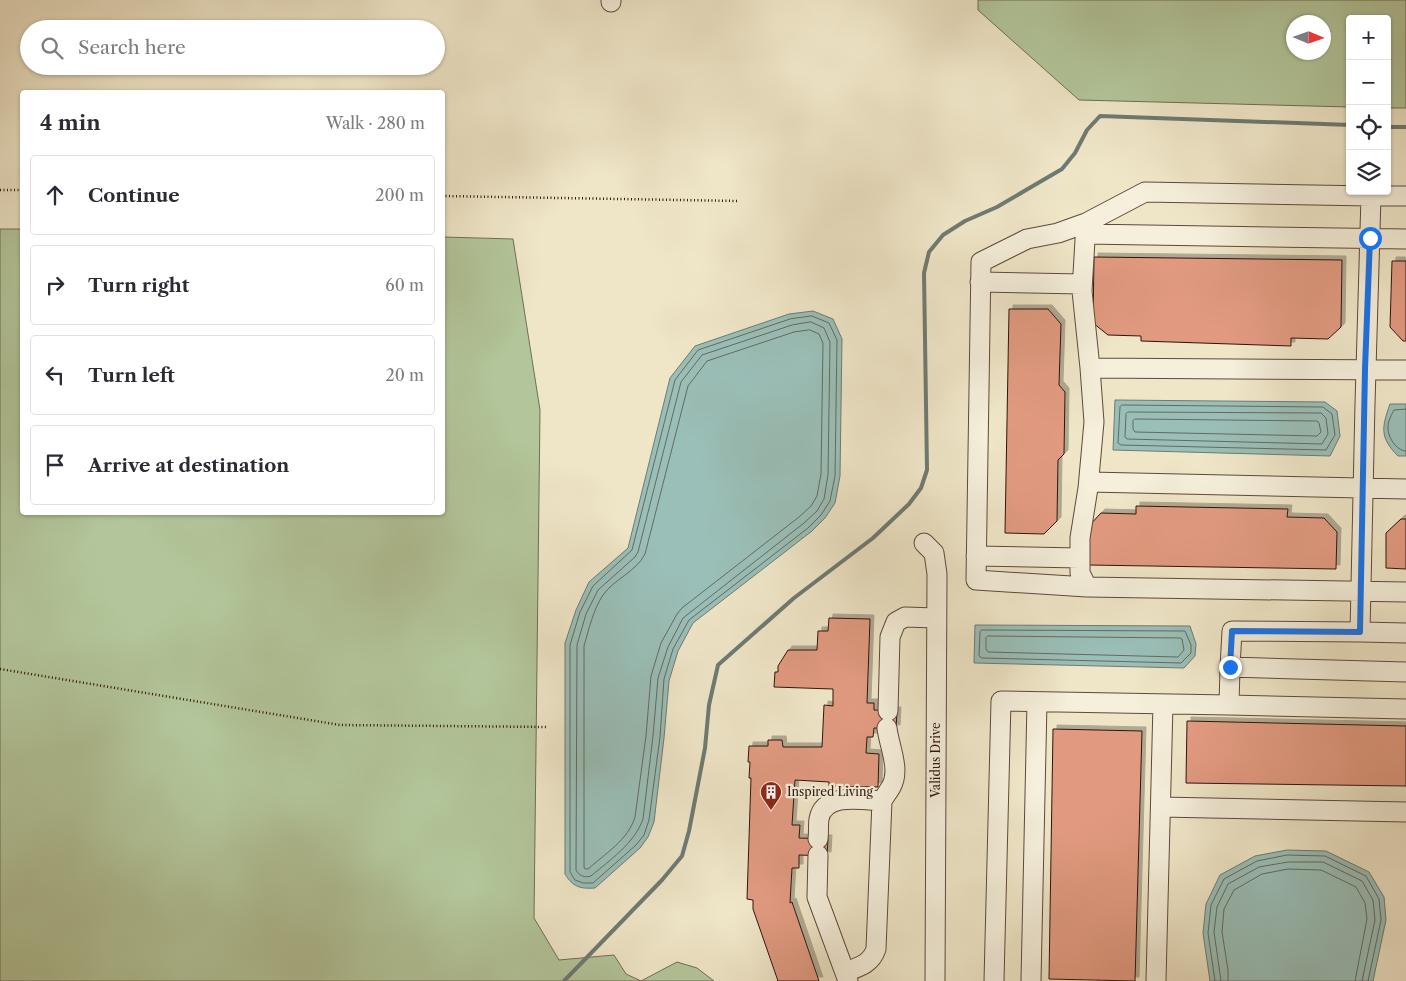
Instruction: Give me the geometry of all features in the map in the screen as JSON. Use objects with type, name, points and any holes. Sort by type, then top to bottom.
[{"type":"street","points":[[1086,228],[1145,192],[1406,196]]},
{"type":"street","points":[[1360,632],[1365,369],[1371,196]]},
{"type":"street","points":[[1086,228],[1082,284],[1094,422],[1089,482],[1080,538],[1080,573],[1088,587]]},
{"type":"street","points":[[1406,238],[1086,228],[1026,239],[981,262],[976,556],[976,580],[1088,587],[1406,592]]},
{"type":"street","points":[[980,282],[1082,284]]},
{"type":"street","points":[[1090,368],[1406,370]]},
{"type":"street","points":[[1089,482],[1406,489]]},
{"type":"street","name":"Validus Drive","points":[[924,543],[934,553],[937,574],[935,981]]},
{"type":"street","points":[[976,556],[1080,558]]},
{"type":"street","points":[[882,801],[839,800],[831,802],[819,817],[817,897],[847,976],[866,965],[876,949],[882,801],[892,786],[894,771],[887,720],[890,637],[896,622],[905,618],[936,618]]},
{"type":"street","points":[[1229,705],[1232,631],[1406,633]]},
{"type":"street","points":[[1230,667],[1406,672]]},
{"type":"street","points":[[994,981],[1001,701],[1406,709]]},
{"type":"street","points":[[1031,981],[1037,702]]},
{"type":"street","points":[[1156,981],[1163,704]]},
{"type":"street","points":[[1161,807],[1406,812]]},
{"type":"path","points":[[0,190],[20,190]]},
{"type":"path","points":[[445,196],[739,201]]},
{"type":"path","points":[[0,669],[340,725],[548,728]]},
{"type":"green space","points":[[978,0],[1406,0],[1406,108],[1391,108],[1391,15],[1346,15],[1346,107],[1079,100],[978,10]]},
{"type":"green space","points":[[0,229],[20,229],[20,515],[445,515],[445,237],[513,239],[540,410],[534,918],[559,960],[614,955],[626,974],[641,981],[0,981]]},
{"type":"green space","points":[[677,962],[697,968],[714,981],[641,981]]},
{"type":"water","points":[[813,311],[833,319],[842,339],[840,476],[835,503],[825,518],[812,531],[693,623],[678,651],[669,681],[654,822],[648,837],[640,848],[595,888],[577,886],[565,874],[565,643],[576,610],[589,582],[628,548],[670,378],[695,346],[789,314]]},
{"type":"water","points":[[1115,400],[1325,402],[1337,411],[1340,436],[1330,456],[1113,450]]},
{"type":"water","points":[[1390,404],[1406,404],[1406,456],[1398,456],[1385,437],[1385,419]]},
{"type":"water","points":[[975,625],[1190,626],[1196,644],[1195,656],[1184,668],[974,663]]},
{"type":"water","points":[[1287,850],[1326,851],[1369,872],[1384,897],[1386,920],[1373,981],[1210,981],[1203,933],[1206,904],[1220,875],[1255,856]]},
{"type":"building","points":[[1094,257],[1342,260],[1341,327],[1328,339],[1291,338],[1291,346],[1141,341],[1141,336],[1108,335],[1093,323]]},
{"type":"building","points":[[1392,261],[1406,261],[1406,341],[1403,341],[1390,327]]},
{"type":"building","points":[[1009,309],[1048,309],[1061,324],[1059,385],[1065,392],[1064,454],[1058,460],[1057,521],[1044,534],[1005,533]]},
{"type":"building","points":[[1136,506],[1288,509],[1287,517],[1324,518],[1337,532],[1336,569],[1088,565],[1088,527],[1101,513],[1136,514]]},
{"type":"building","points":[[1401,519],[1406,519],[1406,569],[1386,568],[1386,533]]},
{"type":"building","name":"Inspired Living","points":[[829,618],[870,619],[867,703],[874,703],[874,710],[897,711],[896,729],[874,728],[873,737],[867,737],[866,753],[879,754],[878,787],[829,786],[829,782],[795,780],[792,825],[800,825],[799,838],[828,839],[827,856],[799,855],[799,868],[792,868],[790,903],[792,902],[819,981],[778,981],[753,909],[753,900],[747,899],[751,778],[749,778],[750,762],[748,762],[749,746],[768,746],[768,740],[782,740],[783,747],[822,747],[824,705],[833,706],[833,689],[774,687],[775,672],[778,672],[778,666],[788,650],[817,650],[818,631],[828,631]]},
{"type":"building","points":[[1187,721],[1406,726],[1406,786],[1186,783]]},
{"type":"building","points":[[1053,729],[1142,731],[1135,981],[1049,979]]},
{"type":"waterway","points":[[564,981],[662,880],[682,856],[689,831],[705,748],[709,705],[718,665],[794,598],[873,538],[909,504],[921,488],[927,470],[924,273],[929,252],[943,235],[965,221],[997,207],[1062,169],[1075,153],[1087,130],[1100,116],[1346,125]]},
{"type":"waterway","points":[[1391,127],[1406,127]]},
{"type":"place","name":"Inspired Living","points":[[771,811]]},
{"type":"route","points":[[1230,667],[1232,631],[1360,632],[1365,369],[1370,238]]}]
